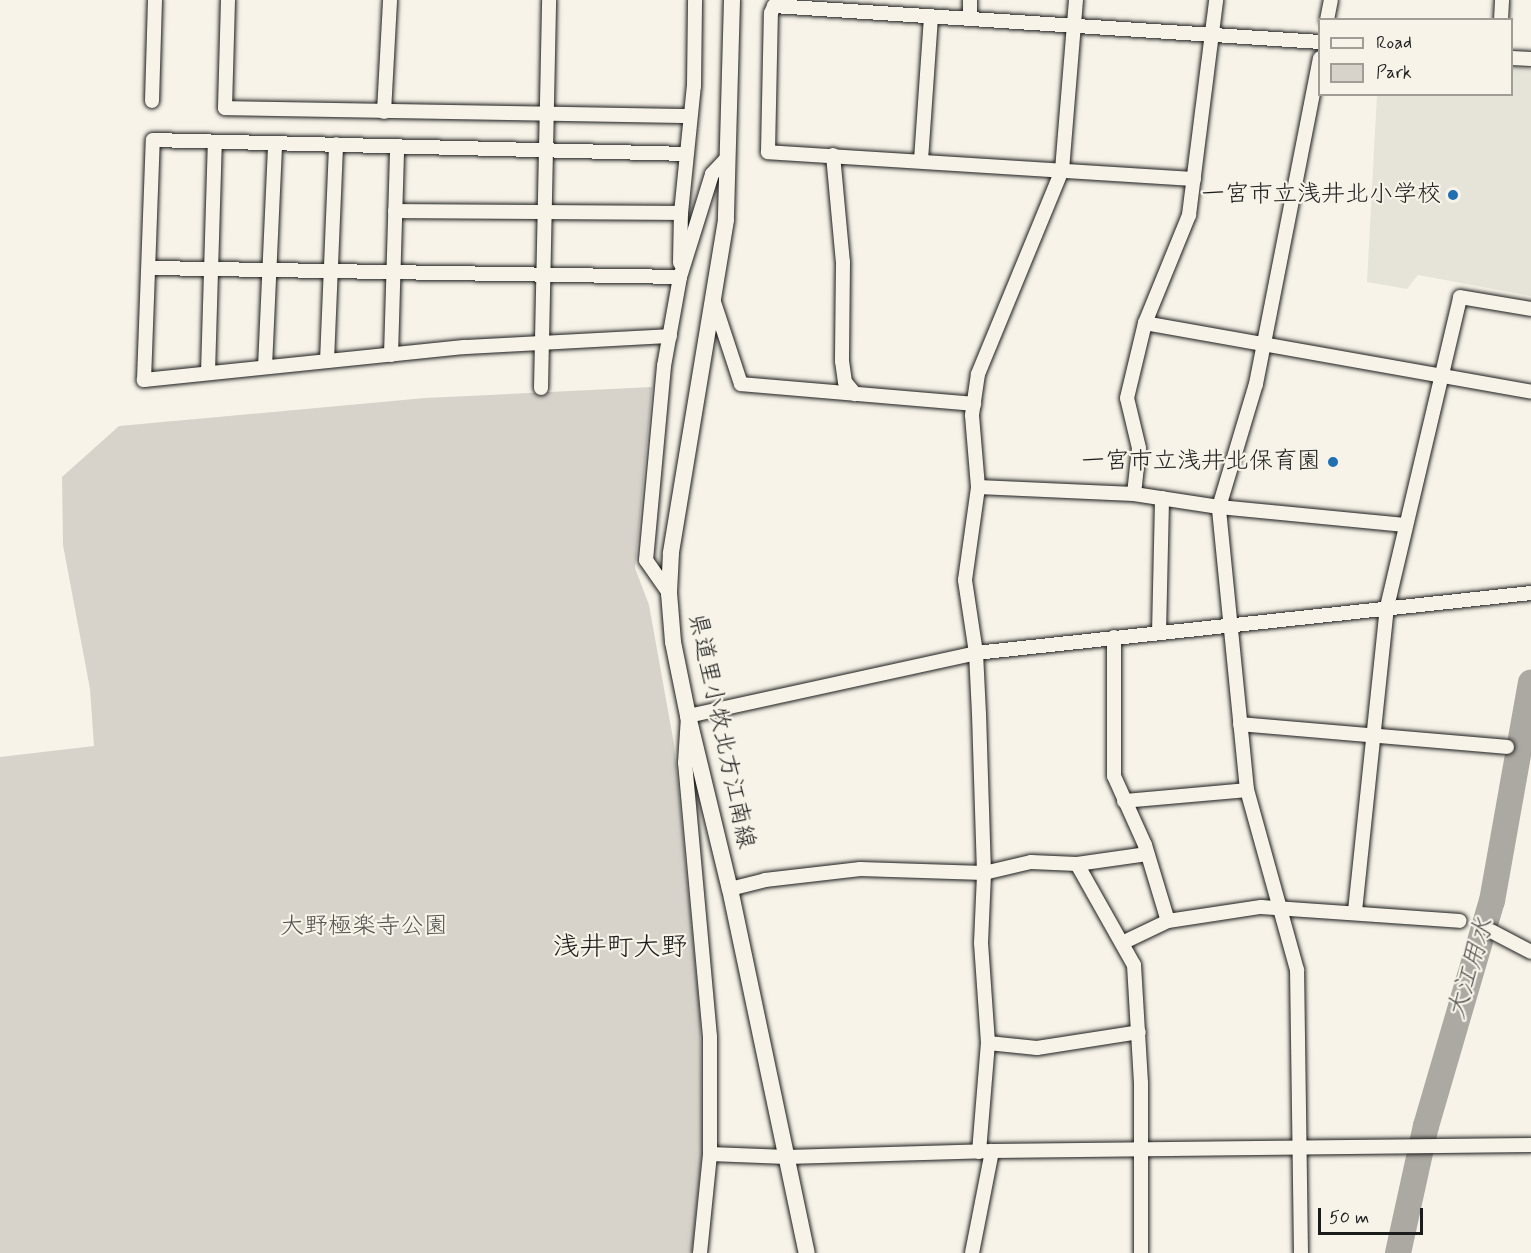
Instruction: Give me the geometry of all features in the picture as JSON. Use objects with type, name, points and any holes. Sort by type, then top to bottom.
[{"type":"main road","name":"県道里小牧北方江南線","points":[[732,0],[726,220],[679,500],[669,593],[673,642],[688,716],[730,889],[807,1253]]},
{"type":"street","points":[[152,102],[155,0]]},
{"type":"street","points":[[228,0],[225,108],[690,116]]},
{"type":"street","points":[[384,112],[390,0]]},
{"type":"street","points":[[541,388],[549,0]]},
{"type":"street","points":[[680,277],[681,213],[690,116],[695,0]]},
{"type":"street","points":[[900,14],[901,0]]},
{"type":"street","points":[[970,0],[970,19]]},
{"type":"street","points":[[972,1253],[986,1151],[988,1043],[981,943],[984,873],[976,653],[965,580],[978,487],[974,404],[978,374],[1062,170],[1076,0]]},
{"type":"street","points":[[1134,494],[1139,448],[1127,398],[1145,323],[1188,215],[1216,0]]},
{"type":"street","points":[[1327,18],[1331,0]]},
{"type":"street","points":[[1502,0],[1502,18]]},
{"type":"street","points":[[1194,179],[768,152],[771,13],[774,6],[832,5],[931,17],[1318,42]]},
{"type":"street","points":[[921,160],[931,17]]},
{"type":"street","points":[[1513,58],[1531,59]]},
{"type":"street","points":[[1301,1253],[1298,1148],[1299,994],[1281,908],[1247,790],[1218,507],[1245,429],[1265,344],[1318,68]]},
{"type":"street","points":[[670,336],[391,355],[144,380],[153,140],[686,154]]},
{"type":"street","points":[[208,373],[215,142]]},
{"type":"street","points":[[265,368],[275,143]]},
{"type":"street","points":[[327,361],[336,144]]},
{"type":"street","points":[[391,355],[397,147]]},
{"type":"street","points":[[833,155],[843,262],[842,362],[845,382],[855,394]]},
{"type":"street","points":[[669,593],[646,560],[664,366],[680,277],[712,174],[728,157]]},
{"type":"street","points":[[395,211],[681,213]]},
{"type":"street","points":[[150,268],[680,277]]},
{"type":"street","points":[[1355,911],[1387,607],[1460,297],[1531,309]]},
{"type":"street","points":[[714,302],[741,384],[974,404]]},
{"type":"street","points":[[1145,323],[1531,392]]},
{"type":"street","points":[[978,487],[1134,494],[1218,507],[1405,525]]},
{"type":"street","points":[[1159,633],[1162,498]]},
{"type":"street","points":[[700,1253],[710,1154],[709,996],[685,763],[688,716],[976,653],[1114,636],[1230,626],[1531,593]]},
{"type":"street","points":[[1114,636],[1114,776],[1147,854],[1168,921]]},
{"type":"street","points":[[1240,724],[1507,747]]},
{"type":"street","points":[[1124,801],[1247,790]]},
{"type":"street","points":[[730,889],[765,880],[860,869],[984,873],[1031,862],[1077,864],[1147,854]]},
{"type":"street","points":[[1077,864],[1134,964],[1139,1032],[1141,1253]]},
{"type":"street","points":[[1122,943],[1168,921],[1217,911],[1281,908],[1355,911],[1460,921]]},
{"type":"street","points":[[1491,931],[1531,952]]},
{"type":"street","points":[[988,1043],[1037,1048],[1139,1032]]},
{"type":"street","points":[[710,1154],[787,1157],[986,1151],[1531,1145]]},
{"type":"shaded area","points":[[1513,67],[1531,69],[1531,296],[1418,275],[1407,289],[1367,282],[1377,96],[1513,96]]},
{"type":"green space","name":"大野極楽寺公園","points":[[652,387],[635,568],[649,605],[674,744],[700,1016],[702,1152],[692,1253],[0,1253],[0,757],[94,746],[90,689],[63,545],[62,477],[119,426],[425,398]]},
{"type":"waterway","name":"大江用水","points":[[1398,1253],[1426,1126],[1492,901],[1531,682]]},
{"type":"place","name":"一宮市立浅井北小学校","points":[[1453,195]]},
{"type":"place","name":"一宮市立浅井北保育園","points":[[1333,462]]},
{"type":"district","name":"浅井町大野","points":[[620,948]]}]
